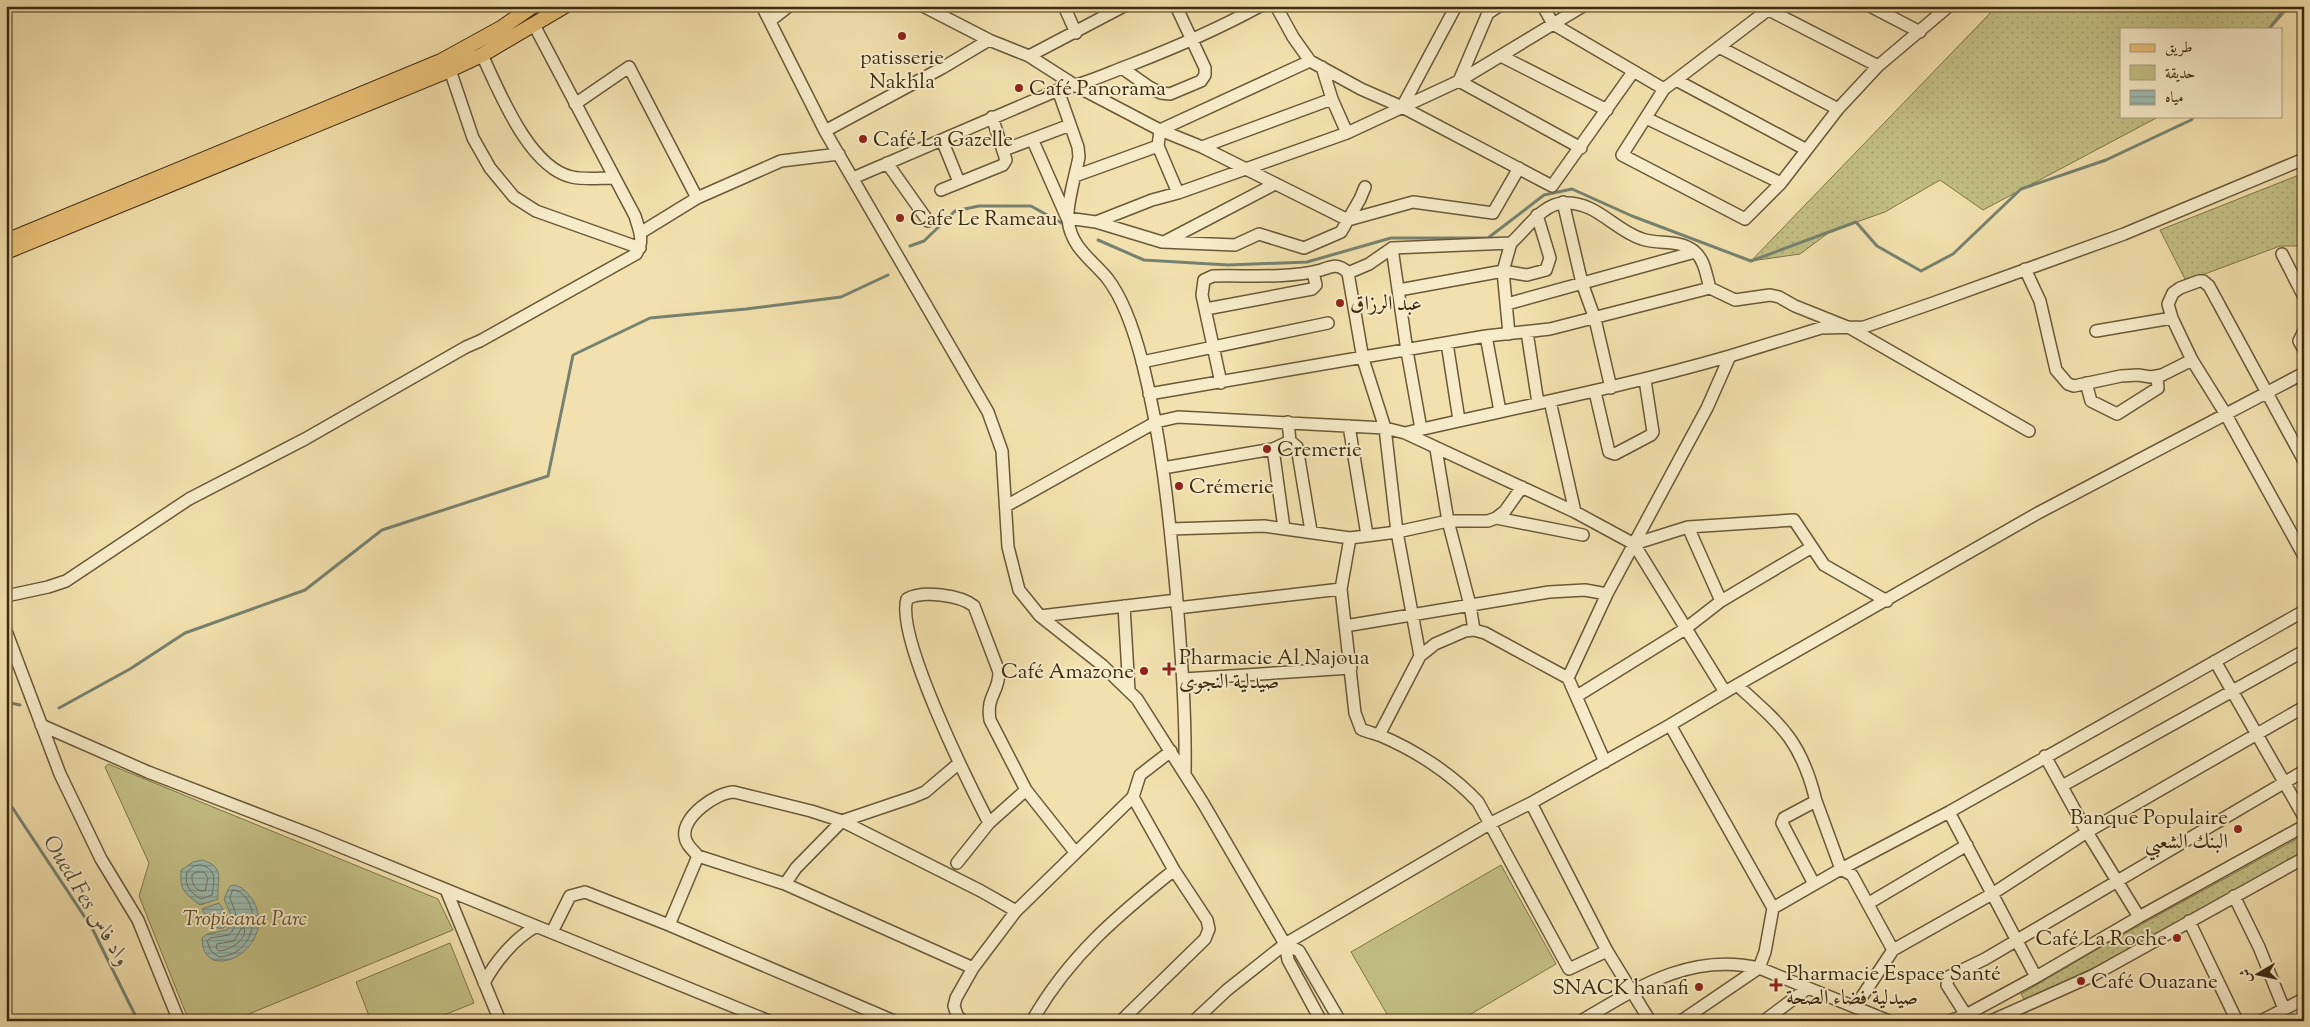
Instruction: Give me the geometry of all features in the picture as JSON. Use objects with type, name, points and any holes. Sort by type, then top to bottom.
[{"type":"main road","points":[[6,241],[441,62],[501,28],[533,6]]},
{"type":"main road","points":[[6,252],[450,70],[482,55],[565,6]]},
{"type":"street","points":[[762,6],[825,131],[988,412],[1002,451],[1008,547],[1012,572],[1018,590],[1040,616],[1102,665],[1142,706],[1185,773],[1285,944],[1288,960],[1321,1021]]},
{"type":"street","points":[[770,21],[789,6]]},
{"type":"street","points":[[1064,6],[1076,33]]},
{"type":"street","points":[[1029,56],[1076,33],[1124,6]]},
{"type":"street","points":[[1122,68],[1161,93],[1170,94],[1201,81],[1205,76],[1205,68],[1176,6]]},
{"type":"street","points":[[853,178],[992,117],[1058,90],[1076,86],[1192,39],[1232,22],[1260,6]]},
{"type":"street","points":[[1276,6],[1293,37],[1310,61],[1382,100],[1402,106],[1552,186],[1581,148],[1633,72]]},
{"type":"street","points":[[1402,106],[1456,6]]},
{"type":"street","points":[[1459,81],[1488,13],[1499,6]]},
{"type":"street","points":[[1543,6],[1553,24],[1664,89]]},
{"type":"street","points":[[1096,222],[1152,200],[1246,170],[1347,133],[1459,81],[1583,6]]},
{"type":"street","points":[[1878,66],[1768,7],[1664,89],[1622,155],[1745,219],[1781,183],[1805,149],[1838,109],[1878,66],[1949,6]]},
{"type":"street","points":[[927,7],[989,40],[1029,56],[1076,86],[1160,130],[1202,148],[1348,220],[1413,202],[1493,213],[1519,168]]},
{"type":"street","points":[[1871,7],[1920,32]]},
{"type":"street","points":[[6,596],[66,581],[188,499],[297,443],[466,347],[629,259],[640,248],[640,232],[635,216],[534,25]]},
{"type":"street","points":[[825,131],[925,78],[989,40]]},
{"type":"street","points":[[1719,47],[1838,109]]},
{"type":"street","points":[[482,55],[526,138],[541,158],[558,172],[572,178],[614,178]]},
{"type":"street","points":[[1501,56],[1607,110]]},
{"type":"street","points":[[1160,130],[1310,61]]},
{"type":"street","points":[[575,104],[628,67],[696,198]]},
{"type":"street","points":[[1322,67],[1332,99],[1347,133]]},
{"type":"street","points":[[450,70],[473,138],[490,168],[514,197],[536,210],[640,248]]},
{"type":"street","points":[[1676,80],[1805,149]]},
{"type":"street","points":[[1459,81],[1581,148]]},
{"type":"street","points":[[1058,90],[1078,147],[1079,157],[1067,218]]},
{"type":"street","points":[[1202,148],[1332,99]]},
{"type":"street","points":[[941,190],[1000,167],[1006,160],[992,117]]},
{"type":"street","points":[[1646,118],[1781,183]]},
{"type":"street","points":[[1004,150],[1033,141],[1070,125]]},
{"type":"street","points":[[1160,130],[1158,146],[1178,193]]},
{"type":"street","points":[[942,140],[959,182]]},
{"type":"street","points":[[1033,141],[1067,218],[1075,245],[1107,279],[1123,306],[1142,362],[1156,422],[1170,529],[1184,679],[1185,773]]},
{"type":"street","points":[[1075,176],[1158,146]]},
{"type":"street","points":[[640,232],[696,198],[781,161],[839,154]]},
{"type":"street","points":[[1405,433],[1644,380],[1821,328],[1850,328],[1873,324],[2124,234],[2304,159]]},
{"type":"street","points":[[887,163],[928,221]]},
{"type":"street","points":[[1162,242],[1275,184]]},
{"type":"street","points":[[1067,218],[1096,222],[1162,242],[1235,245],[1259,234],[1304,248],[1341,232],[1365,187]]},
{"type":"street","points":[[1563,202],[1582,283],[1595,319],[1611,388]]},
{"type":"street","points":[[1509,334],[1503,271],[1511,243],[1525,231],[1537,215],[1563,202],[1584,205],[1641,239],[1685,245],[1695,252],[1702,261],[1710,288]]},
{"type":"street","points":[[1399,290],[1503,271],[1527,275],[1546,270],[1550,258],[1537,215]]},
{"type":"street","points":[[1348,273],[1369,264],[1392,248],[1511,243]]},
{"type":"street","points":[[1392,248],[1421,429]]},
{"type":"street","points":[[1507,304],[1695,252]]},
{"type":"street","points":[[2282,254],[2304,297]]},
{"type":"street","points":[[1221,383],[1202,286],[1207,277],[1294,275],[1335,266],[1342,267],[1348,273],[1363,359],[1385,428],[1397,532],[1420,656]]},
{"type":"street","points":[[2025,269],[2040,301],[2056,370],[2068,384],[2074,386],[2121,376],[2157,376],[2192,360]]},
{"type":"street","points":[[1206,309],[1312,289],[1316,284],[1313,272]]},
{"type":"street","points":[[2304,461],[2206,283],[2199,281],[2180,288],[2173,293],[2168,304],[2172,318],[2192,360],[2226,414],[2304,556]]},
{"type":"street","points":[[1149,394],[1363,359],[1486,336],[1550,330],[1710,288],[1734,300],[1770,295],[1850,328],[2029,431]]},
{"type":"street","points":[[2096,331],[2172,318]]},
{"type":"street","points":[[1142,362],[1328,323]]},
{"type":"street","points":[[2304,331],[2299,341],[2304,350]]},
{"type":"street","points":[[1527,332],[1538,402]]},
{"type":"street","points":[[1486,336],[1500,411]]},
{"type":"street","points":[[1447,343],[1459,420]]},
{"type":"street","points":[[1568,678],[1607,594],[1707,408],[1730,356]]},
{"type":"street","points":[[1194,1021],[1227,990],[1285,944],[1491,823],[1531,804],[1670,726],[1737,685],[2038,513],[2304,373]]},
{"type":"street","points":[[2086,383],[2091,401],[2117,414],[2158,388],[2157,376]]},
{"type":"street","points":[[1595,392],[1609,452],[1615,454],[1651,435],[1653,432],[1644,380]]},
{"type":"street","points":[[1550,401],[1575,512]]},
{"type":"street","points":[[1006,506],[1156,422],[1178,417],[1385,428],[1405,433],[1436,449],[1522,486],[1634,544],[1725,692]]},
{"type":"street","points":[[1288,422],[1290,441],[1297,447],[1311,531]]},
{"type":"street","points":[[1349,426],[1367,535]]},
{"type":"street","points":[[1163,468],[1273,448],[1290,441]]},
{"type":"street","points":[[1273,448],[1284,528]]},
{"type":"street","points":[[1436,449],[1448,521],[1470,605],[1474,630]]},
{"type":"street","points":[[1170,529],[1244,525],[1311,531],[1350,538],[1397,532],[1448,521],[1488,521],[1496,518],[1511,504],[1522,486]]},
{"type":"street","points":[[1496,518],[1582,535]]},
{"type":"street","points":[[1634,544],[1688,526],[1794,520],[1824,565],[1887,601]]},
{"type":"street","points":[[1688,526],[1721,601]]},
{"type":"street","points":[[1350,538],[1341,589],[1358,724],[1361,729],[1379,735],[1421,757],[1466,789],[1478,802],[1569,969],[1607,950]]},
{"type":"street","points":[[1577,696],[1685,629],[1721,601],[1812,547]]},
{"type":"street","points":[[1040,616],[1124,606],[1177,604],[1341,589]]},
{"type":"street","points":[[1345,626],[1548,592],[1586,590],[1607,594]]},
{"type":"street","points":[[989,823],[958,764],[923,676],[905,618],[907,599],[912,596],[927,594],[944,596],[965,600],[974,606],[999,672],[999,679],[990,699],[988,709],[990,720],[1026,790],[1075,852]]},
{"type":"street","points":[[1124,606],[1129,691]]},
{"type":"street","points":[[1773,908],[1840,869],[1949,812],[2304,611]]},
{"type":"street","points":[[1379,735],[1420,656],[1435,644],[1465,631],[1474,630],[1485,633],[1568,678],[1606,762]]},
{"type":"street","points":[[6,631],[41,725],[78,812],[101,859],[138,920],[179,1021]]},
{"type":"street","points":[[2062,786],[2304,650]]},
{"type":"street","points":[[2215,661],[2304,817]]},
{"type":"street","points":[[1184,679],[1351,668]]},
{"type":"street","points":[[1737,685],[1778,722],[1792,739],[1809,771],[1816,801],[1840,869],[1852,875],[1893,950]]},
{"type":"street","points":[[1855,1007],[1893,950],[1992,894],[2087,832],[2304,707]]},
{"type":"street","points":[[41,725],[131,765],[317,837],[447,892],[552,932],[769,1021]]},
{"type":"street","points":[[1670,726],[1773,908],[1765,952],[1759,968],[1680,1021]]},
{"type":"street","points":[[962,1021],[957,1015],[954,1006],[956,998],[973,968],[1016,911],[1133,797],[1140,775],[1171,752]]},
{"type":"street","points":[[2045,756],[2087,832],[2139,917]]},
{"type":"street","points":[[785,884],[796,868],[842,821],[919,794],[958,764]]},
{"type":"street","points":[[1966,1015],[1947,985],[1948,977],[2016,941],[2304,771]]},
{"type":"street","points":[[958,863],[989,823],[1026,790]]},
{"type":"street","points":[[973,968],[785,884],[698,856],[687,844],[684,835],[685,827],[704,805],[726,792],[734,792],[811,811],[842,821],[981,891],[1016,911]]},
{"type":"street","points":[[1121,1021],[1206,939],[1208,933],[1207,920],[1174,870],[1133,797]]},
{"type":"street","points":[[1814,884],[1782,823],[1784,818],[1816,801]]},
{"type":"street","points":[[1531,804],[1607,950],[1650,1021]]},
{"type":"street","points":[[1949,812],[2036,976]]},
{"type":"street","points":[[1949,1021],[1966,1015],[2304,826]]},
{"type":"street","points":[[1869,903],[1966,845]]},
{"type":"street","points":[[669,925],[698,856]]},
{"type":"street","points":[[1991,1021],[2092,976],[2234,896],[2302,862]]},
{"type":"street","points":[[1032,1021],[1057,982],[1098,934],[1174,870]]},
{"type":"street","points":[[447,892],[500,1021]]},
{"type":"street","points":[[552,932],[570,896],[585,892],[669,925],[894,1021]]},
{"type":"street","points":[[2234,896],[2259,947],[2284,1009]]},
{"type":"street","points":[[2189,921],[2237,1021]]},
{"type":"street","points":[[484,983],[504,955],[521,937],[535,927]]},
{"type":"street","points":[[1285,944],[1299,951],[1340,1021]]},
{"type":"street","points":[[1580,1021],[1653,979],[1692,968],[1723,963],[1759,968],[1889,1021]]},
{"type":"street","points":[[1764,1021],[1808,988]]},
{"type":"street","points":[[2261,1021],[2304,999]]},
{"type":"green space","points":[[1997,6],[2291,6],[2271,28],[2120,28],[2120,118],[2156,118],[1983,210],[1940,180],[1885,212],[1831,231],[1800,254],[1751,261]]},
{"type":"green space","points":[[2304,173],[2304,246],[2280,246],[2186,281],[2160,230]]},
{"type":"green space","name":"Tropicana Parc","points":[[108,764],[438,899],[453,930],[232,1021],[189,1021],[139,896],[149,863],[105,767]]},
{"type":"green space","points":[[2304,835],[2304,852],[2201,910],[2131,948],[2060,983],[2024,999],[2021,994],[2111,941]]},
{"type":"green space","points":[[1501,865],[1556,964],[1459,1021],[1391,1021],[1351,952]]},
{"type":"green space","points":[[450,943],[474,1003],[429,1021],[371,1021],[356,982]]},
{"type":"water","points":[[202,860],[210,863],[218,871],[218,899],[200,905],[184,891],[181,883],[181,870],[193,862]]},
{"type":"water","points":[[235,885],[246,892],[254,902],[259,919],[256,935],[248,947],[237,956],[225,961],[214,960],[205,952],[202,938],[207,934],[227,930],[231,918],[224,899],[230,886]]},
{"type":"water","points":[[219,903],[227,918],[224,928],[212,926],[202,909]]},
{"type":"waterway","points":[[2270,28],[2287,6]]},
{"type":"waterway","points":[[1098,240],[1144,260],[1228,265],[1307,262],[1391,238],[1488,238],[1544,195],[1572,189],[1632,216],[1751,261],[1856,222],[1877,246],[1921,271],[1953,254],[2021,189],[2106,160],[2192,118]]},
{"type":"waterway","points":[[910,246],[924,241],[955,211],[979,206],[1031,206],[1067,226]]},
{"type":"waterway","points":[[59,708],[130,669],[185,633],[305,590],[382,530],[548,476],[573,355],[650,318],[746,309],[841,297],[888,275]]},
{"type":"waterway","points":[[6,702],[20,705]]},
{"type":"waterway","name":"Oued Fes واد فاس","points":[[6,798],[92,928],[138,1021]]},
{"type":"place","name":"patisserie Nakhla","points":[[902,36]]},
{"type":"place","name":"Café Panorama","points":[[1019,88]]},
{"type":"place","name":"Café La Gazelle","points":[[863,139]]},
{"type":"place","name":"Cafe Le Rameau","points":[[900,218]]},
{"type":"place","name":"عبد الرزاق","points":[[1340,303]]},
{"type":"place","name":"Cremerie","points":[[1267,449]]},
{"type":"place","name":"Crémerie","points":[[1179,486]]},
{"type":"place","name":"Pharmacie Al Najoua صيدلية النجوى","points":[[1169,669]]},
{"type":"place","name":"Café Amazone","points":[[1144,671]]},
{"type":"place","name":"Banque Populaire البنك الشعبي","points":[[2238,829]]},
{"type":"place","name":"Café La Roche","points":[[2177,938]]},
{"type":"place","name":"Café Ouazane","points":[[2081,981]]},
{"type":"place","name":"Pharmacie Espace Santé صيدلية فضاء الصحة","points":[[1776,985]]},
{"type":"place","name":"SNACK hanafi","points":[[1699,987]]}]
